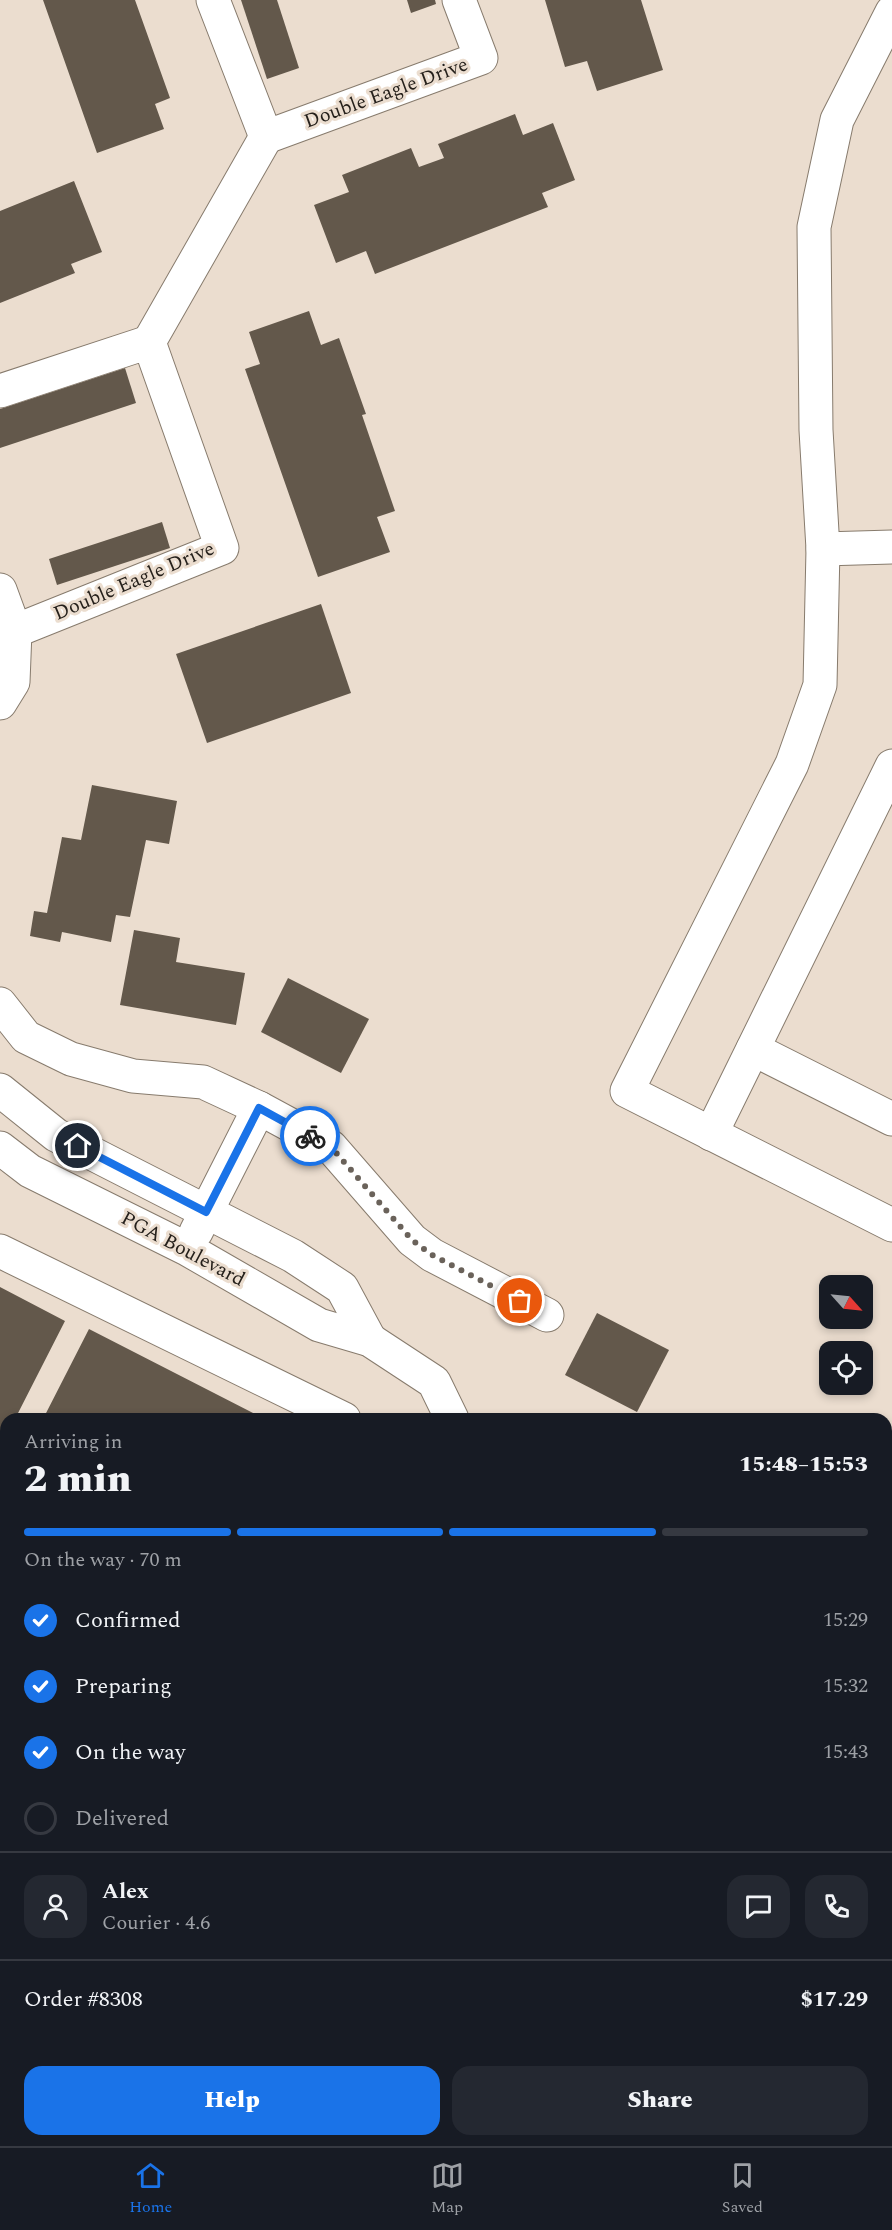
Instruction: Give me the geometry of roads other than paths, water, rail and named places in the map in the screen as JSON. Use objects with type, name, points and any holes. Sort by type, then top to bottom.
[{"type":"street","points":[[0,391],[149,342],[266,137],[213,0]]},
{"type":"street","name":"Double Eagle Drive","points":[[266,137],[481,58],[459,0]]},
{"type":"street","points":[[892,12],[837,120],[814,226],[816,430],[823,549],[820,685],[792,764],[627,1091],[892,1225]]},
{"type":"street","name":"Double Eagle Drive","points":[[7,637],[222,549],[149,342]]},
{"type":"street","points":[[823,549],[892,547]]},
{"type":"street","points":[[0,590],[13,682],[0,703]]},
{"type":"street","points":[[711,1134],[892,766]]},
{"type":"street","points":[[0,1004],[26,1037],[71,1059],[133,1076],[203,1083],[259,1108],[331,1147],[412,1240],[432,1255],[547,1315]]},
{"type":"street","points":[[753,1049],[892,1119]]},
{"type":"street","name":"PGA Boulevard","points":[[0,1090],[56,1136],[293,1256],[342,1288],[370,1340]]},
{"type":"street","points":[[187,1249],[259,1108]]},
{"type":"street","name":"PGA Boulevard","points":[[0,1148],[30,1171],[187,1249],[319,1325],[370,1340],[434,1382],[449,1413]]},
{"type":"street","points":[[0,1251],[332,1413]]},
{"type":"street","points":[[273,1298],[293,1256]]}]
